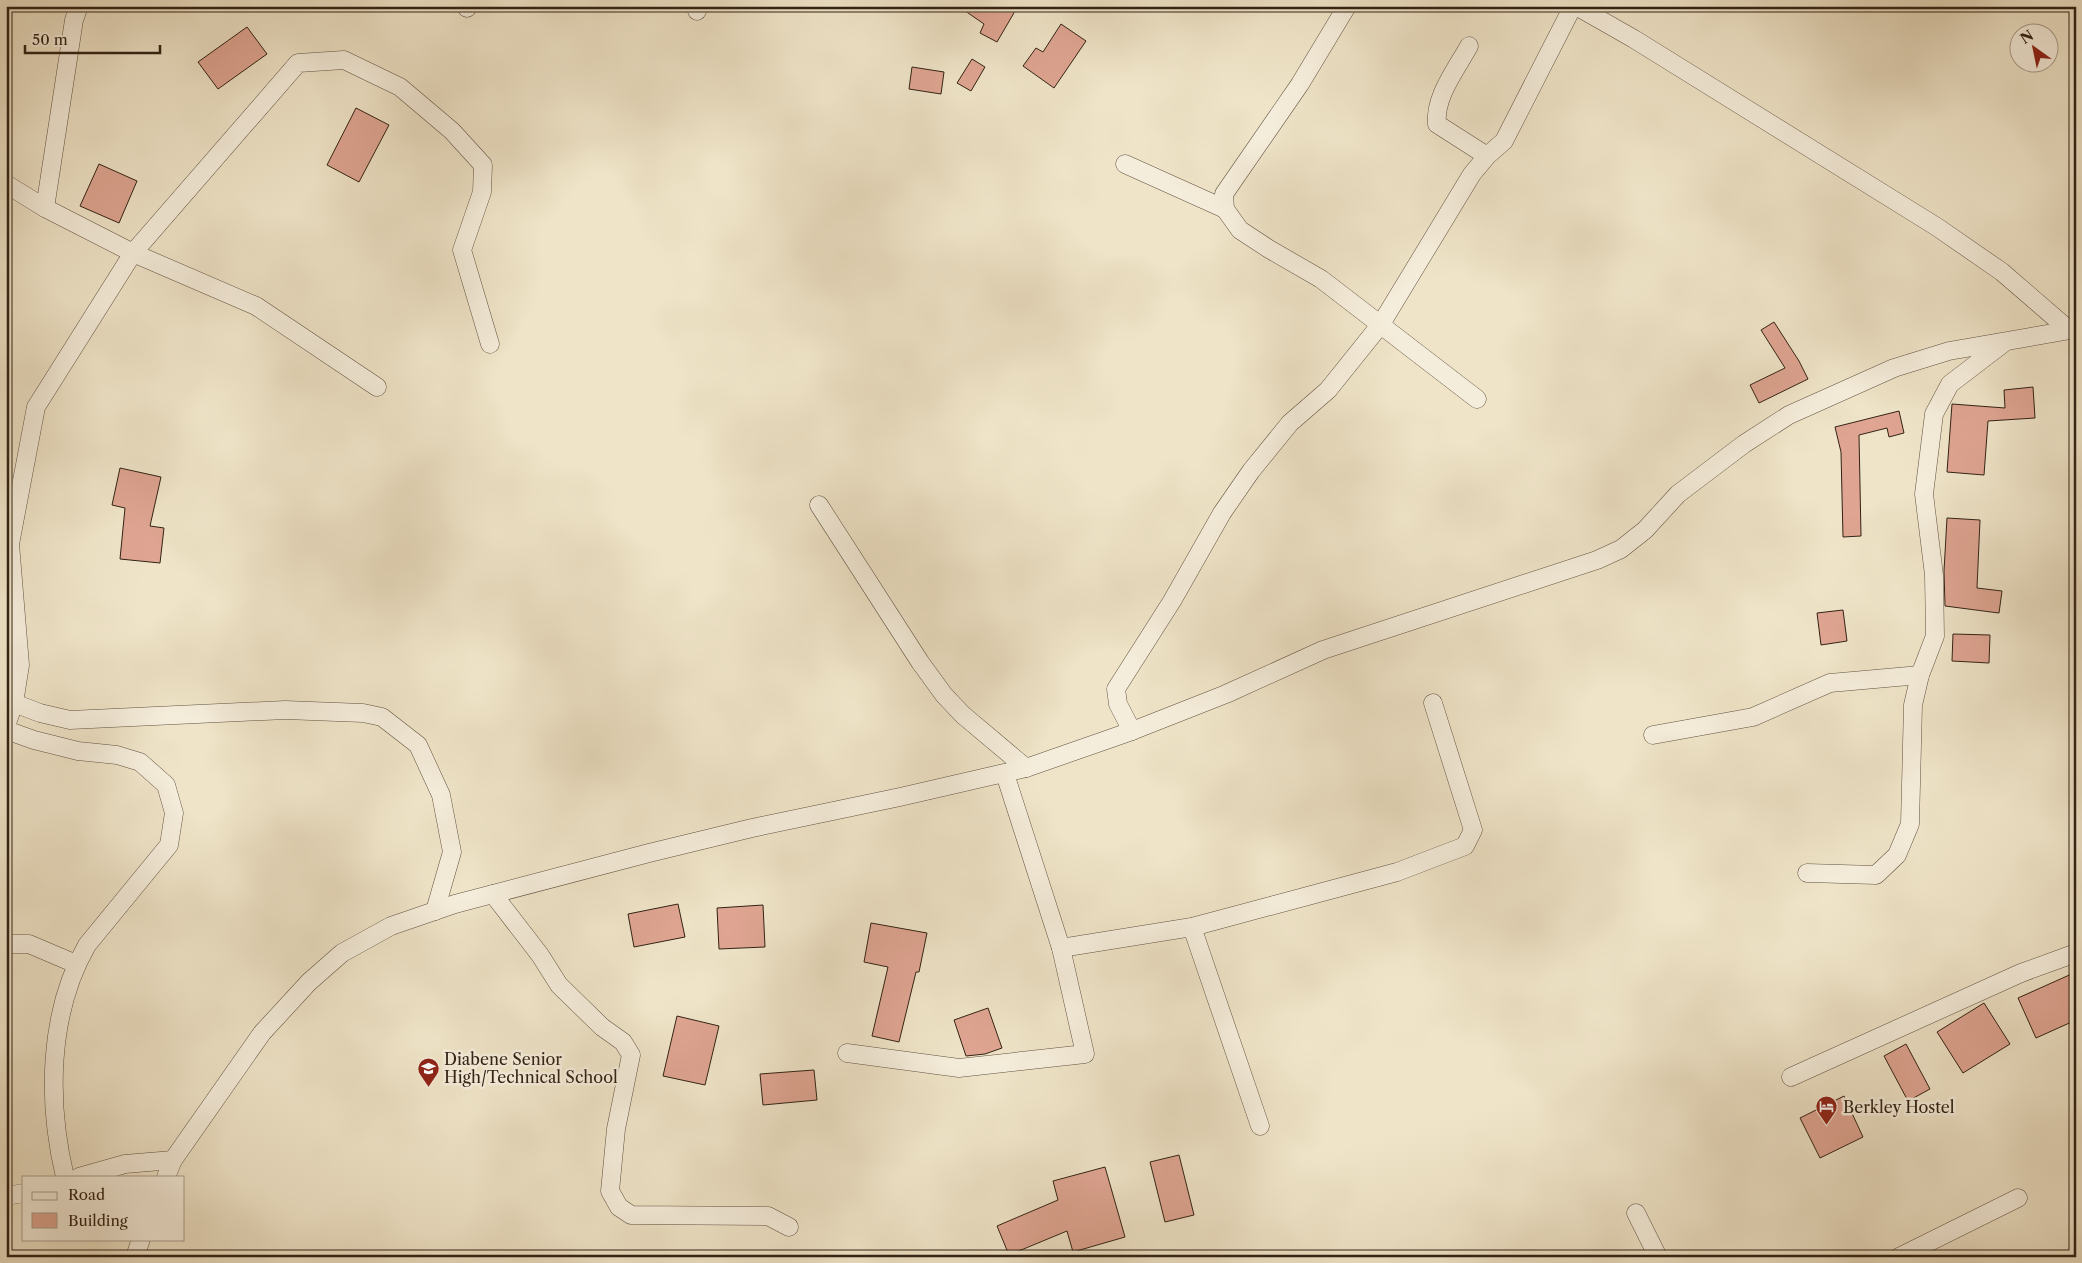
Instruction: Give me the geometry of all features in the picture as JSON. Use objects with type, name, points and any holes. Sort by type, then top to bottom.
[{"type":"street","points":[[45,208],[74,20],[79,6]]},
{"type":"street","points":[[1225,209],[1224,194],[1300,84],[1347,6]]},
{"type":"street","points":[[1132,731],[1118,704],[1116,689],[1172,601],[1222,513],[1251,471],[1290,424],[1328,390],[1381,324],[1472,174],[1487,156],[1504,141],[1574,6],[1634,38],[1937,227],[2002,272],[2073,329]]},
{"type":"street","points":[[1469,46],[1444,91],[1436,115],[1437,124],[1487,156]]},
{"type":"street","points":[[6,726],[14,703],[20,665],[8,544],[36,407],[133,252],[298,63],[344,60],[400,87],[452,131],[483,165],[482,192],[462,250],[490,344]]},
{"type":"street","points":[[1126,164],[1225,209],[1240,230],[1321,279],[1477,400]]},
{"type":"street","points":[[6,184],[45,208],[133,252],[256,306],[377,387]]},
{"type":"street","points":[[166,1176],[173,1160],[262,1033],[309,982],[342,953],[391,926],[493,894],[752,828],[1005,774],[1132,731],[1226,694],[1323,650],[1597,560],[1627,544],[1645,530],[1678,494],[1744,444],[1788,415],[1894,368],[1949,351],[2073,329]]},
{"type":"street","points":[[1807,873],[1876,875],[1897,855],[1910,824],[1913,705],[1920,674],[1935,636],[1934,575],[1924,494],[1934,414],[1950,384],[2007,340]]},
{"type":"street","points":[[819,505],[920,662],[944,695],[963,715],[1026,768]]},
{"type":"street","points":[[1653,735],[1753,717],[1830,684],[1920,674]]},
{"type":"street","points":[[14,703],[40,713],[70,720],[285,710],[364,713],[382,717],[418,745],[442,795],[452,852],[435,911]]},
{"type":"street","points":[[1060,948],[1192,927],[1397,872],[1465,846],[1473,830],[1433,703]]},
{"type":"street","points":[[6,730],[34,740],[78,751],[117,755],[140,762],[166,785],[174,813],[169,845],[92,938],[76,964],[57,1026],[56,1122],[65,1176]]},
{"type":"street","points":[[847,1053],[959,1068],[1085,1054],[1060,948],[1005,774]]},
{"type":"street","points":[[493,894],[540,955],[559,984],[602,1027],[623,1042],[631,1055],[616,1129],[610,1191],[619,1207],[631,1215],[768,1216],[789,1227]]},
{"type":"street","points":[[1192,927],[1260,1126]]},
{"type":"street","points":[[6,944],[29,944],[76,964]]},
{"type":"street","points":[[1790,1077],[2021,973],[2076,953]]},
{"type":"street","points":[[83,1176],[125,1164],[173,1160]]},
{"type":"street","points":[[6,1196],[22,1192]]},
{"type":"street","points":[[1899,1257],[2018,1198]]},
{"type":"street","points":[[1636,1212],[1658,1257]]},
{"type":"street","points":[[135,1257],[141,1240]]},
{"type":"building","points":[[958,6],[1018,6],[997,42],[980,33],[984,24]]},
{"type":"building","points":[[1061,24],[1086,41],[1054,88],[1023,66],[1036,48],[1043,52]]},
{"type":"building","points":[[247,27],[267,54],[218,89],[198,62]]},
{"type":"building","points":[[972,59],[985,67],[971,91],[957,83]]},
{"type":"building","points":[[912,67],[944,72],[941,94],[909,89]]},
{"type":"building","points":[[356,108],[389,125],[359,182],[327,165]]},
{"type":"building","points":[[99,164],[137,181],[119,223],[80,206]]},
{"type":"building","points":[[1774,322],[1808,379],[1759,403],[1750,385],[1785,368],[1761,330]]},
{"type":"building","points":[[2033,387],[2035,418],[1988,421],[1984,475],[1947,472],[1952,404],[2005,408],[2004,390]]},
{"type":"building","points":[[1899,411],[1904,433],[1889,437],[1887,428],[1859,435],[1861,536],[1843,537],[1841,452],[1835,427]]},
{"type":"building","points":[[120,468],[161,477],[150,526],[164,528],[160,563],[120,559],[125,508],[112,505]]},
{"type":"building","points":[[1947,518],[1980,520],[1977,588],[2002,591],[1999,613],[1945,606],[1944,571]]},
{"type":"building","points":[[1843,610],[1847,641],[1821,645],[1817,613]]},
{"type":"building","points":[[1953,634],[1990,635],[1989,663],[1952,661]]},
{"type":"building","points":[[678,904],[685,937],[634,947],[628,914]]},
{"type":"building","points":[[763,905],[765,947],[719,949],[717,908]]},
{"type":"building","points":[[871,923],[927,933],[919,972],[916,972],[899,1042],[872,1036],[888,967],[864,962]]},
{"type":"building","points":[[2076,972],[2076,1020],[2036,1038],[2018,998]]},
{"type":"building","points":[[1984,1003],[2010,1044],[1963,1073],[1937,1032]]},
{"type":"building","points":[[988,1008],[1002,1048],[985,1054],[966,1056],[954,1020]]},
{"type":"building","points":[[677,1016],[719,1026],[705,1085],[663,1076]]},
{"type":"building","points":[[1906,1044],[1930,1089],[1908,1101],[1884,1056]]},
{"type":"building","points":[[814,1070],[817,1100],[763,1105],[760,1074]]},
{"type":"building","points":[[1844,1096],[1863,1137],[1820,1158],[1800,1118]]},
{"type":"building","points":[[1179,1155],[1194,1215],[1165,1222],[1150,1162]]},
{"type":"building","points":[[1105,1167],[1125,1237],[1073,1252],[1067,1231],[1009,1255],[997,1226],[1058,1200],[1053,1181]]},
{"type":"place","name":"Diabene Senior High/Technical School","points":[[428,1087]]},
{"type":"place","name":"Berkley Hostel","points":[[1827,1126]]}]
